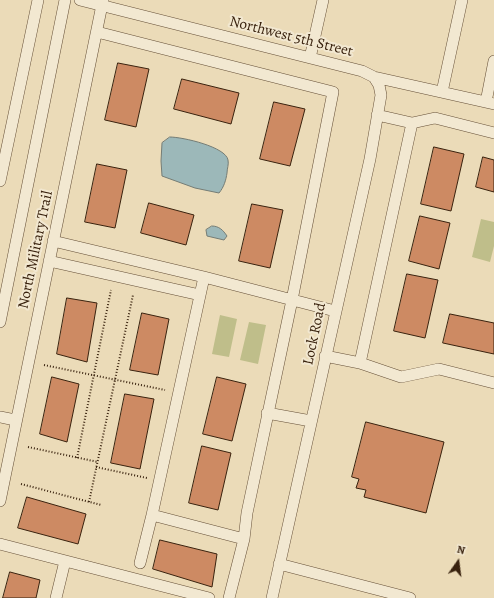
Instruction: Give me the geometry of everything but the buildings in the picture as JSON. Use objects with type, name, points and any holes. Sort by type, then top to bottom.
[{"type":"street","points":[[0,181],[38,0]]},
{"type":"street","name":"North Military Trail","points":[[0,322],[65,0]]},
{"type":"street","name":"Northwest 5th Street","points":[[80,0],[103,2],[310,58],[362,70],[374,77],[490,103]]},
{"type":"street","points":[[310,58],[323,0]]},
{"type":"street","points":[[442,92],[462,0]]},
{"type":"street","name":"North Military Trail","points":[[0,501],[7,475],[15,420],[50,261],[103,2]]},
{"type":"street","points":[[97,32],[333,92],[292,300],[247,513],[244,539],[229,598]]},
{"type":"street","points":[[490,103],[494,61]]},
{"type":"street","name":"Lock Road","points":[[272,598],[370,159],[380,89],[374,77]]},
{"type":"street","points":[[377,115],[412,123],[435,118],[494,133]]},
{"type":"street","points":[[360,363],[412,123]]},
{"type":"street","points":[[53,241],[204,277],[335,311]]},
{"type":"street","points":[[50,261],[200,295]]},
{"type":"street","points":[[140,563],[152,515],[204,277]]},
{"type":"street","points":[[325,356],[360,363],[401,377],[440,369],[494,383]]},
{"type":"street","points":[[267,413],[311,421]]},
{"type":"street","points":[[0,417],[15,420]]},
{"type":"street","points":[[152,515],[244,539]]},
{"type":"street","points":[[0,544],[209,598]]},
{"type":"street","points":[[56,598],[65,561]]},
{"type":"street","points":[[279,564],[410,598]]},
{"type":"path","points":[[77,458],[111,290]]},
{"type":"path","points":[[89,502],[133,295]]},
{"type":"path","points":[[44,365],[165,390]]},
{"type":"path","points":[[28,447],[98,462]]},
{"type":"path","points":[[96,467],[147,478]]},
{"type":"path","points":[[21,484],[102,505]]},
{"type":"shaded area","points":[[481,219],[494,222],[494,246],[490,262],[472,257]]},
{"type":"shaded area","points":[[220,315],[237,319],[229,357],[212,354]]},
{"type":"shaded area","points":[[249,322],[266,325],[258,364],[240,360]]},
{"type":"water","points":[[170,137],[176,137],[203,144],[220,151],[225,155],[228,160],[227,176],[219,193],[195,188],[162,176],[162,143]]},
{"type":"water","points":[[212,226],[219,228],[224,232],[227,236],[224,240],[207,236],[206,230]]}]
